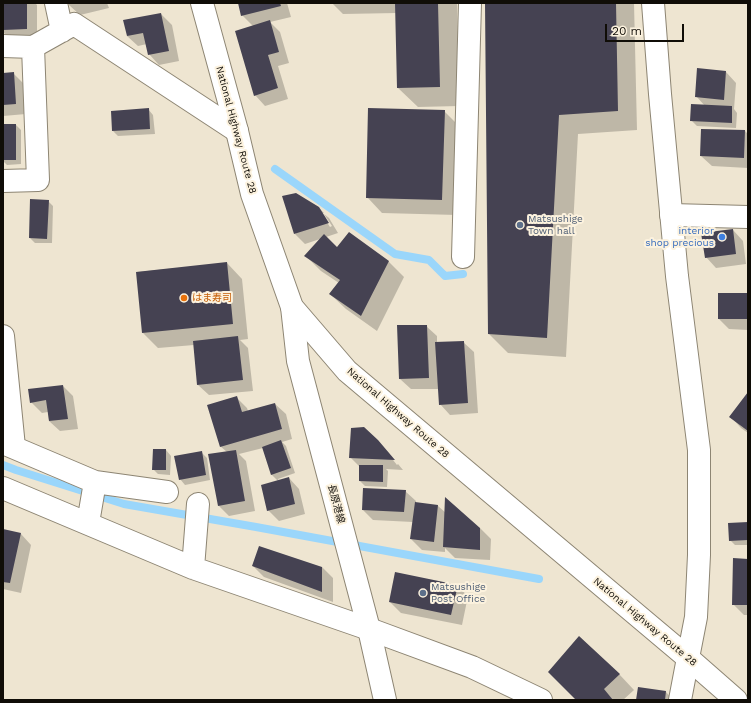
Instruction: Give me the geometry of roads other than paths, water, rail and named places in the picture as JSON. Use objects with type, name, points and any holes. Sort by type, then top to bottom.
[{"type":"main road","points":[[56,3],[62,31]]},
{"type":"main road","name":"National Highway Route 28","points":[[202,3],[237,131],[252,194],[292,307],[347,371],[736,700]]},
{"type":"main road","points":[[463,257],[470,3]]},
{"type":"main road","points":[[653,3],[677,276],[699,450],[700,555],[696,617],[680,700]]},
{"type":"main road","points":[[3,46],[33,47],[74,24],[237,131]]},
{"type":"main road","points":[[3,181],[38,180],[33,47]]},
{"type":"main road","points":[[671,216],[748,217]]},
{"type":"main road","name":"長原港線","points":[[292,307],[298,361],[369,629],[385,700]]},
{"type":"main road","points":[[3,336],[8,445],[95,482],[167,492]]},
{"type":"main road","points":[[88,523],[95,482]]},
{"type":"main road","points":[[3,488],[193,568],[369,629],[472,667],[541,700]]},
{"type":"main road","points":[[193,568],[198,504]]},
{"type":"waterway","points":[[275,169],[395,254],[429,260],[445,276],[463,274]]},
{"type":"waterway","points":[[3,465],[124,504],[539,579]]},
{"type":"place","name":"Matsushige Town hall","points":[[520,225]]},
{"type":"place","name":"interior shop precious","points":[[722,237]]},
{"type":"place","name":"はま寿司","points":[[184,298]]},
{"type":"place","name":"Matsushige Post Office","points":[[423,593]]}]
